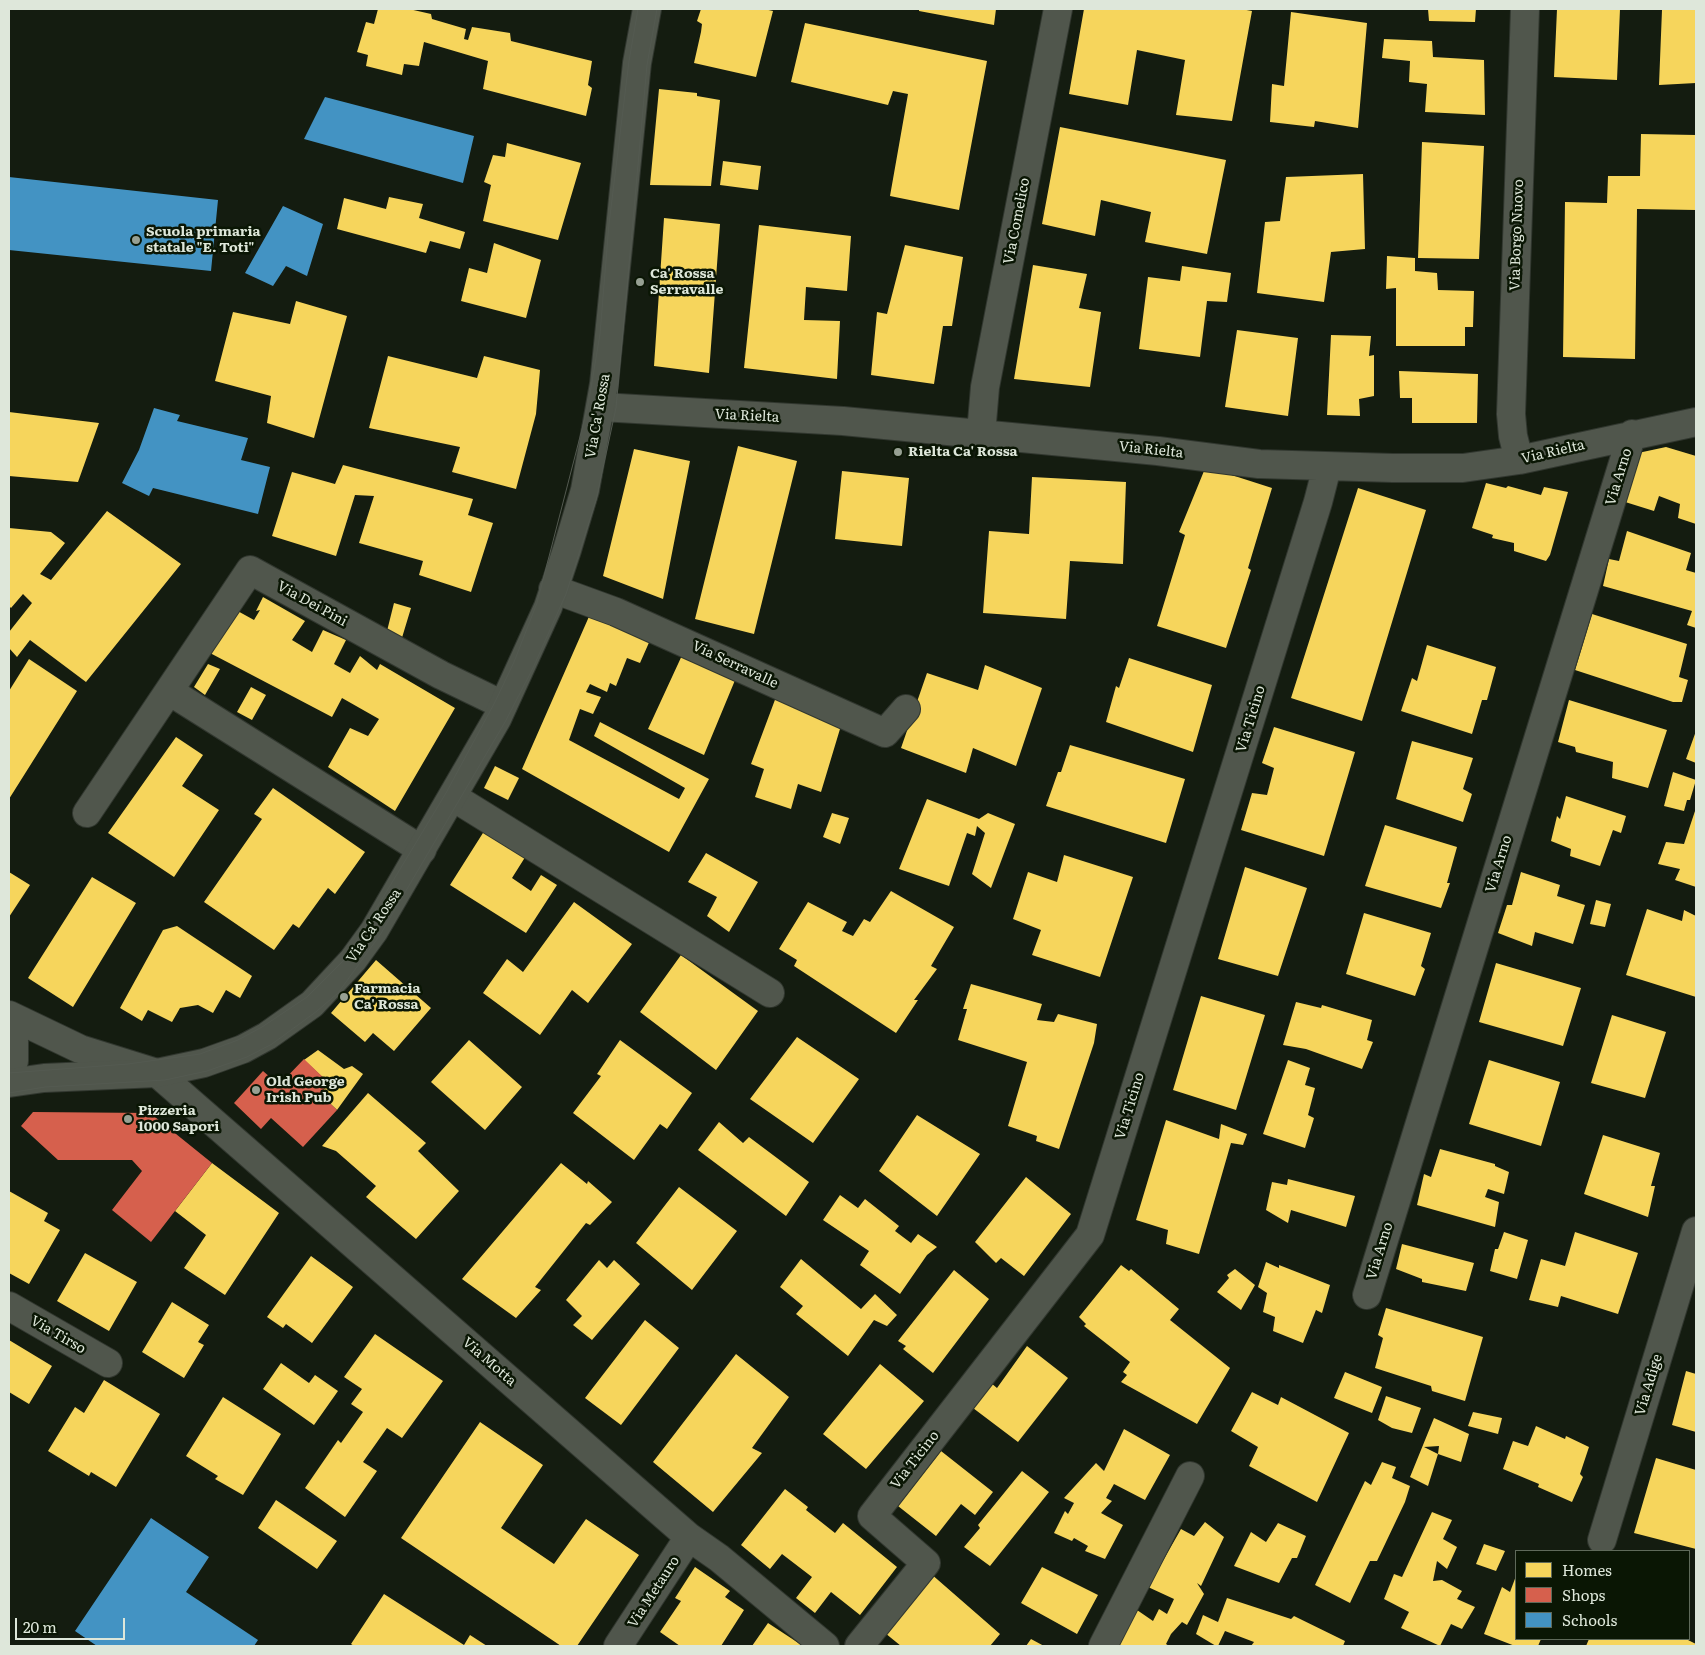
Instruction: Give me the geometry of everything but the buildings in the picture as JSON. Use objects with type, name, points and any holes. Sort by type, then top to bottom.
[{"type":"street","name":"Via Ca' Rossa","points":[[9,1083],[44,1078],[157,1072],[204,1063],[243,1049],[312,1004],[353,960],[374,931],[453,797],[503,705],[544,615],[568,550],[585,490],[601,407],[611,337],[637,63],[647,9]]},
{"type":"street","name":"Via Comelico","points":[[981,434],[985,387],[1058,9]]},
{"type":"street","name":"Via Borgo Nuovo","points":[[1519,460],[1513,436],[1511,414],[1525,9]]},
{"type":"street","name":"Via Rielta","points":[[601,407],[842,421],[1149,450],[1259,464],[1327,467],[1463,468],[1519,460],[1632,434],[1696,422]]},
{"type":"street","name":"Via Arno","points":[[1367,1295],[1632,434]]},
{"type":"street","name":"Via Ticino","points":[[859,1646],[926,1563],[872,1516],[1090,1235],[1318,502],[1327,467]]},
{"type":"street","name":"Via Dei Pini","points":[[87,813],[250,570],[441,675],[503,705]]},
{"type":"street","name":"Via Serravalle","points":[[553,589],[652,627],[886,733],[906,710]]},
{"type":"street","points":[[169,691],[422,850]]},
{"type":"street","points":[[453,797],[770,993]]},
{"type":"street","points":[[9,1015],[80,1049],[157,1072]]},
{"type":"street","points":[[9,1021],[14,1041],[14,1061],[9,1073]]},
{"type":"street","name":"Via Motta","points":[[157,1072],[689,1537],[719,1558],[825,1646]]},
{"type":"street","name":"Via Adige","points":[[1602,1540],[1696,1231]]},
{"type":"street","name":"Via Tirso","points":[[9,1306],[108,1363]]},
{"type":"street","points":[[1103,1646],[1190,1476]]},
{"type":"street","name":"Via Metauro","points":[[618,1646],[689,1537]]},
{"type":"tram line","points":[[9,1073],[128,1064],[200,1054],[238,1040],[262,1027],[307,997],[347,957],[446,793],[495,702],[514,662],[537,603],[588,406],[600,334],[609,224],[629,61],[638,9]]},
{"type":"tram line","points":[[9,1093],[45,1087],[165,1080],[207,1071],[247,1057],[272,1044],[338,993],[380,935],[505,722],[532,670],[566,594],[596,500],[616,408],[647,65],[657,9]]},
{"type":"place","name":"Scuola primaria statale \"E. Toti\"","points":[[136,240]]},
{"type":"place","name":"Ca' Rossa Serravalle","points":[[640,282]]},
{"type":"place","name":"Rielta Ca' Rossa","points":[[898,452]]},
{"type":"place","name":"Farmacia Ca' Rossa","points":[[344,997]]},
{"type":"place","name":"Old George Irish Pub","points":[[256,1090]]},
{"type":"place","name":"Pizzeria 1000 Sapori","points":[[128,1119]]}]
